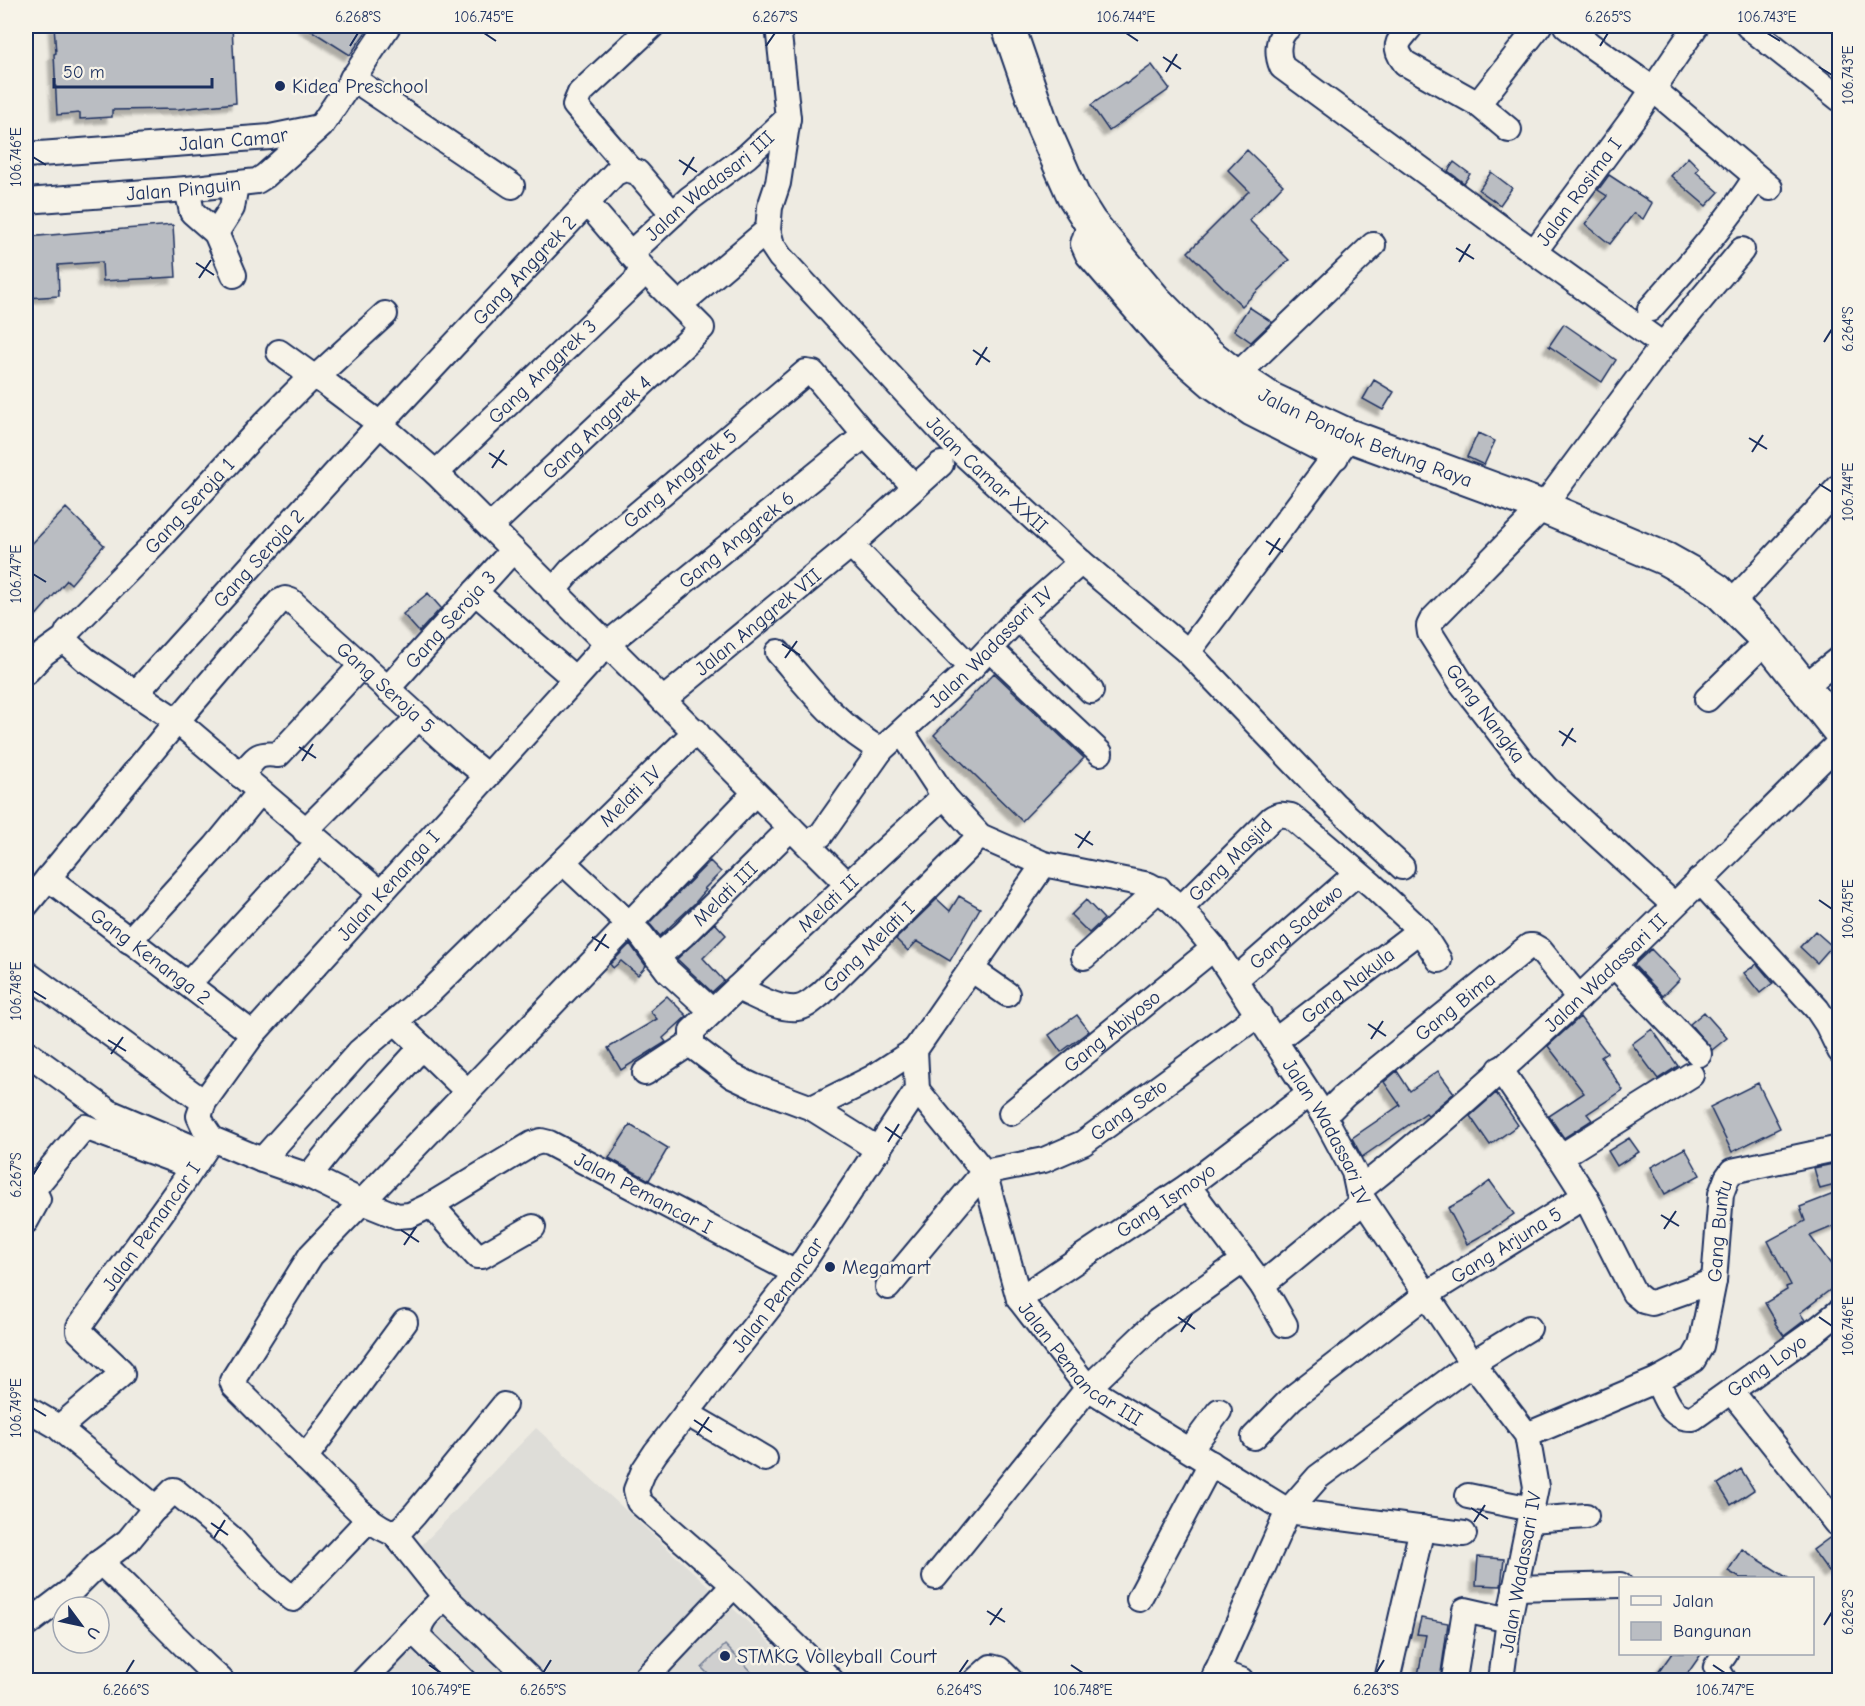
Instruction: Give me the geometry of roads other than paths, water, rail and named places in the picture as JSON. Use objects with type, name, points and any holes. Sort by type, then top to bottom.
[{"type":"main road","name":"Jalan Pondok Betung Raya","points":[[1008,26],[1043,127],[1073,195],[1090,222],[1156,301],[1207,353],[1236,376],[1343,447],[1543,507],[1681,567],[1703,580],[1767,640],[1839,732]]},
{"type":"street","points":[[321,126],[388,26]]},
{"type":"street","points":[[652,26],[580,93],[575,105],[630,169],[638,174],[673,214]]},
{"type":"street","points":[[690,296],[768,230],[770,207],[778,183],[788,118],[778,26]]},
{"type":"street","points":[[1290,26],[1282,34],[1279,43],[1278,58],[1282,67],[1534,252]]},
{"type":"street","points":[[1478,104],[1539,26]]},
{"type":"street","points":[[1566,26],[1653,89],[1763,183],[1738,203],[1696,257],[1650,309]]},
{"type":"street","name":"Jalan Rosima I","points":[[1663,345],[1534,252],[1639,110],[1696,26]]},
{"type":"street","points":[[1748,26],[1839,99]]},
{"type":"street","points":[[1408,30],[1397,44],[1397,53],[1405,63],[1478,104],[1509,130]]},
{"type":"street","points":[[352,78],[513,186]]},
{"type":"street","name":"Jalan Wadasari III","points":[[636,260],[673,214],[747,156],[788,118]]},
{"type":"street","name":"Jalan Camar","points":[[26,155],[270,137],[321,126]]},
{"type":"street","name":"Jalan Pinguin","points":[[26,201],[187,189],[257,181],[321,126]]},
{"type":"street","points":[[265,176],[274,159],[274,143],[270,137]]},
{"type":"street","name":"Gang Anggrek 2","points":[[380,424],[615,173],[623,169],[630,169]]},
{"type":"street","points":[[216,233],[232,208],[236,184]]},
{"type":"street","points":[[187,189],[192,212],[216,233],[234,275]]},
{"type":"street","points":[[587,203],[636,260]]},
{"type":"street","points":[[1090,222],[1083,244],[1088,255],[1173,353],[1232,403],[1343,447],[1188,652]]},
{"type":"street","name":"Jalan Camar XXII","points":[[768,230],[772,245],[780,257],[957,448],[1081,562],[1188,652],[1334,804],[1402,867]]},
{"type":"street","points":[[1236,376],[1373,245]]},
{"type":"street","points":[[1543,507],[1663,345],[1742,250]]},
{"type":"street","name":"Gang Anggrek 4","points":[[490,527],[702,328],[636,260]]},
{"type":"street","name":"Gang Anggrek 3","points":[[436,473],[636,281],[636,260]]},
{"type":"street","name":"Gang Seroja 1","points":[[26,672],[44,653],[65,638],[68,631],[154,544],[304,383],[315,378],[385,314]]},
{"type":"street","points":[[279,352],[315,378],[320,378],[380,424],[436,473],[848,885]]},
{"type":"street","name":"Gang Anggrek 5","points":[[553,591],[580,563],[803,373],[813,373],[865,435]]},
{"type":"street","name":"Gang Seroja 2","points":[[136,693],[380,424]]},
{"type":"street","points":[[865,435],[915,487]]},
{"type":"street","name":"Gang Anggrek 6","points":[[606,645],[865,435]]},
{"type":"street","name":"Jalan Anggrek VII","points":[[663,700],[851,545],[941,464]]},
{"type":"street","points":[[1731,604],[1839,486]]},
{"type":"street","name":"Gang Nangka","points":[[1543,507],[1432,620],[1429,626],[1430,633],[1462,684],[1523,763],[1546,788],[1674,904]]},
{"type":"street","points":[[851,545],[971,668]]},
{"type":"street","name":"Gang Seroja 3","points":[[387,689],[513,550]]},
{"type":"street","name":"Jalan Wadassari IV","points":[[878,753],[971,668],[1018,618],[1081,562]]},
{"type":"street","points":[[475,592],[575,679]]},
{"type":"street","name":"Gang Seroja 5","points":[[177,721],[283,600],[291,601],[487,776]]},
{"type":"street","points":[[1018,618],[1091,691]]},
{"type":"street","points":[[65,638],[68,644],[86,660],[177,721],[380,893]]},
{"type":"street","points":[[1707,699],[1767,640]]},
{"type":"street","name":"Jalan Kenanga I","points":[[204,1102],[253,1034],[606,645]]},
{"type":"street","points":[[990,648],[1100,753]]},
{"type":"street","points":[[778,652],[844,726],[878,753]]},
{"type":"street","points":[[1805,686],[1839,659]]},
{"type":"street","points":[[241,776],[259,755],[264,753],[278,755],[362,665]]},
{"type":"street","points":[[188,984],[312,837],[420,717]]},
{"type":"street","points":[[26,904],[177,721]]},
{"type":"street","name":"Melati IV","points":[[262,1161],[359,1052],[430,992],[696,731]]},
{"type":"street","name":"Jalan Wadassari IV","points":[[902,732],[944,796],[980,836],[1044,864],[1137,881],[1159,890],[1180,909],[1215,948],[1324,1116],[1354,1172],[1361,1196],[1472,1363],[1527,1435],[1536,1486],[1509,1620],[1501,1680]]},
{"type":"street","name":"Jalan Wadassari II","points":[[1262,1285],[1579,998],[1839,742]]},
{"type":"street","name":"Melati III","points":[[657,957],[799,835],[820,835],[878,753]]},
{"type":"street","points":[[129,941],[215,847],[260,792]]},
{"type":"street","points":[[531,1680],[445,1597],[383,1527],[305,1458],[234,1386],[232,1381],[310,1255],[755,793]]},
{"type":"street","name":"Melati II","points":[[692,1042],[692,1031],[712,1011],[944,796]]},
{"type":"street","name":"Gang Masjid","points":[[1180,909],[1271,819],[1278,815],[1291,816],[1357,873]]},
{"type":"street","name":"Gang Melati I","points":[[737,988],[777,1005],[796,1008],[807,1005],[822,993],[980,836]]},
{"type":"street","points":[[563,862],[630,924],[668,971],[712,1011]]},
{"type":"street","points":[[812,1108],[872,1078],[915,1050],[1044,864]]},
{"type":"street","points":[[1357,873],[1420,930],[1439,960]]},
{"type":"street","name":"Gang Sadewo","points":[[1235,980],[1357,873]]},
{"type":"street","name":"Gang Kenanga 2","points":[[48,878],[253,1034]]},
{"type":"street","points":[[1700,880],[1817,1009],[1827,1024],[1839,1051]]},
{"type":"street","points":[[1084,957],[1159,890]]},
{"type":"street","name":"Gang Nakula","points":[[1276,1040],[1420,930]]},
{"type":"street","name":"Gang Bima","points":[[1324,1116],[1353,1089],[1529,946],[1539,949],[1579,998]]},
{"type":"street","name":"Gang Abiyoso","points":[[1011,1113],[1215,948]]},
{"type":"street","points":[[1560,1157],[1695,1065],[1614,965]]},
{"type":"street","points":[[971,969],[1006,994]]},
{"type":"street","points":[[26,973],[204,1102],[199,1116],[204,1127],[203,1152]]},
{"type":"street","name":"Gang Seto","points":[[984,1172],[1044,1160],[1083,1143],[1259,1014]]},
{"type":"street","points":[[396,1022],[468,1092]]},
{"type":"street","points":[[645,1073],[692,1042],[704,1056],[732,1076],[812,1108],[879,1150]]},
{"type":"street","points":[[309,1176],[348,1128],[422,1047]]},
{"type":"street","points":[[915,1050],[917,1090]]},
{"type":"street","points":[[26,1052],[109,1112],[203,1152]]},
{"type":"street","points":[[1500,1069],[1585,1196],[1634,1293],[1639,1298],[1652,1302],[1714,1281]]},
{"type":"street","name":"Jalan Pemancar III","points":[[917,1090],[984,1172],[1019,1299],[1088,1388],[1288,1510]]},
{"type":"street","name":"Jalan Pemancar","points":[[831,1680],[734,1585],[639,1502],[636,1490],[645,1470],[686,1413],[796,1273],[917,1090]]},
{"type":"street","name":"Gang Ismoyo","points":[[1019,1299],[1188,1185],[1310,1094]]},
{"type":"street","points":[[26,1221],[38,1199],[29,1194],[85,1127],[203,1152]]},
{"type":"street","name":"Jalan Pemancar I","points":[[60,1427],[121,1376],[121,1371],[79,1330],[79,1327],[203,1152],[262,1161],[309,1176],[397,1216],[410,1215],[431,1205],[532,1144],[541,1141],[549,1143],[796,1273]]},
{"type":"street","name":"Gang Buntu","points":[[1527,1435],[1656,1380],[1693,1360],[1701,1346],[1714,1281],[1721,1194],[1727,1178],[1732,1171],[1839,1148]]},
{"type":"street","points":[[888,1287],[984,1172]]},
{"type":"street","points":[[1188,1185],[1262,1285],[1285,1325]]},
{"type":"street","name":"Gang Arjuna 5","points":[[1254,1437],[1292,1398],[1427,1294],[1585,1196]]},
{"type":"street","points":[[431,1205],[477,1256],[482,1256],[533,1227]]},
{"type":"street","points":[[935,1577],[1088,1388],[1158,1321],[1244,1260]]},
{"type":"street","name":"Gang Loyo","points":[[1656,1380],[1673,1412],[1686,1418],[1693,1418],[1819,1328],[1839,1311]]},
{"type":"street","points":[[305,1458],[405,1322]]},
{"type":"street","points":[[1241,1680],[1215,1676],[1288,1510],[1318,1477],[1472,1363],[1529,1328]]},
{"type":"street","points":[[1731,1391],[1836,1523]]},
{"type":"street","points":[[26,1625],[72,1590],[100,1562],[128,1540],[173,1490],[230,1537],[270,1580],[293,1599],[383,1527],[403,1527],[504,1405]]},
{"type":"street","points":[[26,1408],[60,1427],[155,1508]]},
{"type":"street","points":[[1190,1450],[1219,1411]]},
{"type":"street","points":[[686,1413],[765,1458]]},
{"type":"street","points":[[1139,1599],[1211,1463]]},
{"type":"street","points":[[1467,1496],[1531,1515],[1586,1516]]},
{"type":"street","points":[[1288,1510],[1464,1534]]},
{"type":"street","points":[[1387,1680],[1422,1528]]},
{"type":"street","points":[[100,1562],[174,1633],[189,1652],[221,1680]]},
{"type":"street","points":[[644,1680],[734,1585]]},
{"type":"street","points":[[1515,1588],[1619,1585]]},
{"type":"street","points":[[356,1678],[445,1597]]},
{"type":"street","points":[[1454,1679],[1465,1610],[1509,1620]]},
{"type":"street","points":[[422,1620],[418,1636],[464,1680]]},
{"type":"street","points":[[1724,1655],[1716,1667],[1724,1680]]},
{"type":"street","points":[[976,1680],[992,1667],[999,1669],[1010,1680]]},
{"type":"place","name":"Kidea Preschool","points":[[280,86]]},
{"type":"place","name":"Megamart","points":[[830,1267]]},
{"type":"place","name":"STMKG Volleyball Court","points":[[725,1656]]}]
